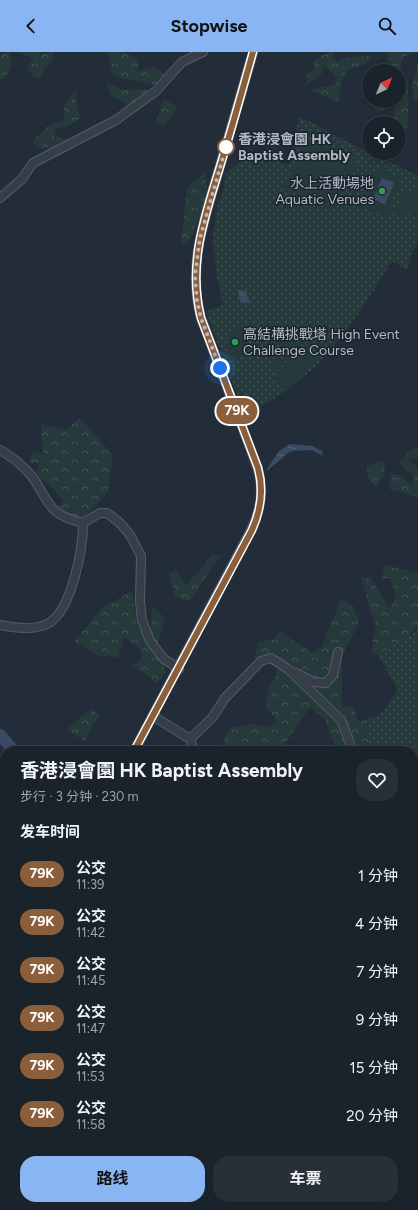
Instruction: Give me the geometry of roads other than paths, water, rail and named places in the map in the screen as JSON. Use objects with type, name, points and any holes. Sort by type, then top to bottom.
[{"type":"street","points":[[0,198],[22,179],[33,163],[116,120],[156,91],[182,62],[203,52]]},
{"type":"street","points":[[137,746],[252,530],[257,518],[261,501],[261,485],[258,468],[201,318],[197,301],[195,275],[200,238],[253,52]]},
{"type":"street","points":[[0,450],[26,470],[33,478],[50,507],[56,513],[70,520],[83,523],[100,513],[107,512],[120,523],[130,535],[141,556],[140,602],[142,620],[150,641],[164,658],[179,669]]},
{"type":"street","points":[[0,625],[13,628],[30,628],[45,625],[56,616],[69,595],[81,553],[83,523]]},
{"type":"street","points":[[288,669],[314,682],[326,682],[333,675],[338,652]]},
{"type":"street","points":[[190,739],[212,718],[225,698],[267,658],[274,659],[288,669],[341,720],[351,746]]},
{"type":"street","points":[[153,716],[190,739],[192,746]]},
{"type":"water","points":[[382,178],[394,183],[385,204],[373,199]]},
{"type":"water","points":[[238,290],[246,291],[250,303],[243,303],[240,301]]},
{"type":"water","points":[[290,444],[312,446],[322,451],[323,456],[312,450],[293,451],[288,453],[267,471],[279,451]]},
{"type":"waterway","points":[[0,735],[10,746]]},
{"type":"place","name":"香港浸會園 HK Baptist Assembly","points":[[226,147]]},
{"type":"place","name":"水上活動場地 Aquatic Venues","points":[[382,191]]},
{"type":"place","name":"高結構挑戰塔 High Event Challenge Course","points":[[235,342]]}]
